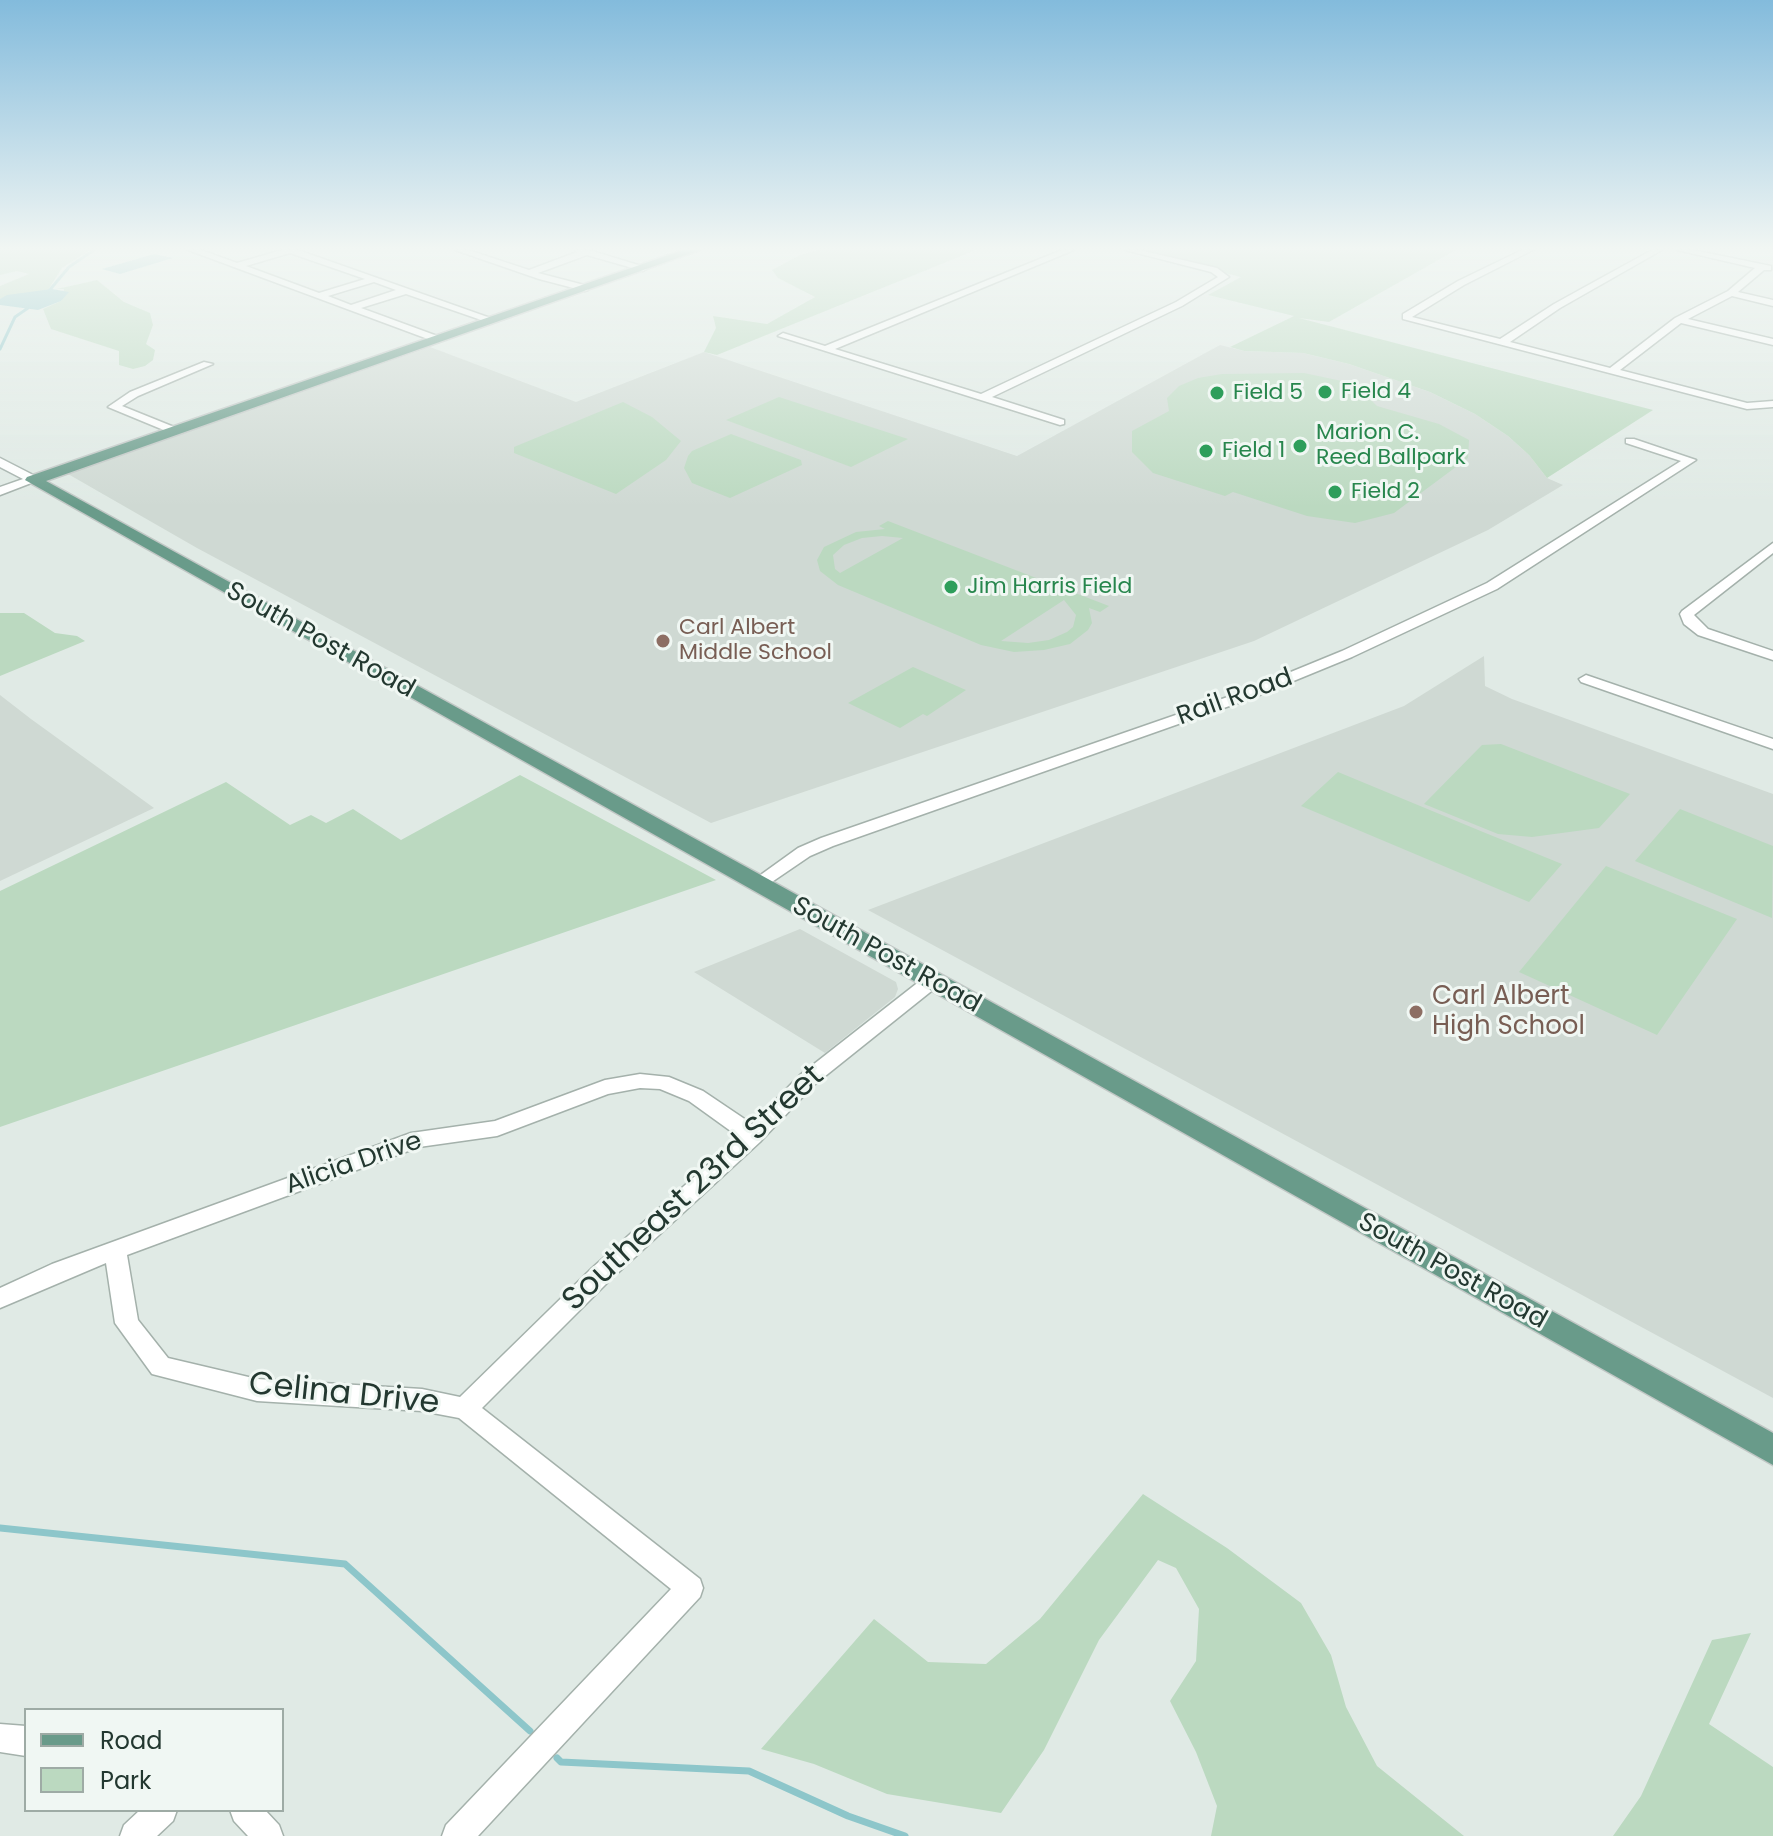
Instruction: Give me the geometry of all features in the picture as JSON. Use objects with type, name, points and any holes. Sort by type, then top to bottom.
[{"type":"main road","points":[[33,480],[446,336]]},
{"type":"main road","name":"South Post Road","points":[[33,480],[1773,1450]]},
{"type":"street","points":[[427,336],[436,339]]},
{"type":"street","points":[[783,336],[1060,422]]},
{"type":"street","points":[[826,349],[859,336]]},
{"type":"street","points":[[981,398],[1112,336]]},
{"type":"street","points":[[1470,336],[1747,406],[1773,404]]},
{"type":"street","points":[[1501,343],[1512,336]]},
{"type":"street","points":[[1612,371],[1658,336]]},
{"type":"street","points":[[1746,336],[1773,342]]},
{"type":"street","points":[[175,431],[114,407],[134,394],[208,364]]},
{"type":"street","name":"Rail Road","points":[[757,884],[804,852],[827,842],[1247,695],[1347,654],[1492,586],[1690,460],[1630,441]]},
{"type":"street","name":"South Post Road","points":[[0,462],[33,480]]},
{"type":"street","points":[[0,491],[33,480]]},
{"type":"street","points":[[1773,547],[1687,614],[1689,621],[1703,632],[1773,656]]},
{"type":"street","points":[[1586,679],[1773,744]]},
{"type":"street","name":"Southeast 23rd Street","points":[[465,1409],[589,1285],[753,1136],[807,1080],[932,981]]},
{"type":"street","name":"Alicia Drive","points":[[0,1298],[60,1271],[418,1139],[497,1128],[617,1085],[662,1082],[696,1096],[753,1136]]},
{"type":"street","name":"Celina Drive","points":[[115,1252],[127,1323],[160,1367],[257,1390],[422,1400],[465,1409],[690,1588],[457,1836]]},
{"type":"street","points":[[0,1738],[24,1741]]},
{"type":"street","points":[[135,1836],[160,1812]]},
{"type":"street","points":[[247,1812],[268,1836]]},
{"type":"shaded area","points":[[1220,345],[1244,351],[1303,353],[1349,364],[1430,392],[1475,414],[1508,436],[1529,455],[1547,478],[1563,485],[1488,530],[1254,641],[711,823],[197,548],[68,474],[430,347],[576,402],[704,352],[1017,456]]},
{"type":"shaded area","name":"Carl Albert High School","points":[[1484,656],[1485,686],[1512,699],[1773,794],[1773,1398],[868,910],[1404,706]]},
{"type":"shaded area","points":[[0,695],[31,719],[154,808],[0,881]]},
{"type":"shaded area","points":[[800,929],[896,982],[898,989],[895,997],[825,1053],[694,972]]},
{"type":"green space","points":[[72,336],[149,336],[146,344],[155,350],[153,360],[133,369],[119,365],[119,351]]},
{"type":"green space","points":[[712,336],[765,336],[717,355],[704,352]]},
{"type":"green space","points":[[1253,336],[1367,336],[1653,410],[1547,478],[1529,455],[1508,436],[1475,414],[1430,392],[1349,364],[1303,353],[1244,351],[1230,347]]},
{"type":"green space","name":"Marion C. Reed Ballpark","points":[[1304,373],[1356,384],[1385,400],[1372,401],[1377,406],[1439,424],[1469,440],[1468,458],[1394,513],[1355,523],[1307,516],[1233,492],[1225,496],[1153,473],[1132,452],[1132,431],[1169,411],[1167,398],[1179,386],[1198,378],[1222,374]]},
{"type":"green space","points":[[779,397],[908,439],[851,467],[726,420]]},
{"type":"green space","points":[[623,402],[652,417],[681,441],[666,460],[616,494],[514,453],[514,447]]},
{"type":"green space","points":[[731,434],[801,460],[802,465],[730,498],[692,483],[684,468],[688,456],[692,451]]},
{"type":"green space","name":"Jim Harris Field","points":[[888,521],[1109,606],[1100,612],[1089,608],[1092,623],[1070,644],[1014,652],[981,645],[838,585],[820,571],[817,560],[824,547],[856,532],[885,529],[879,526]],"holes":[[[862,538],[903,538],[840,573],[835,569],[833,555],[844,545]],[[1064,600],[1076,615],[1073,627],[1067,632],[1049,640],[1028,643],[1001,641]]]},
{"type":"green space","points":[[0,613],[24,613],[55,633],[77,636],[85,641],[0,676]]},
{"type":"green space","points":[[913,667],[966,690],[927,716],[923,714],[900,728],[848,703]]},
{"type":"green space","points":[[1501,744],[1630,794],[1599,828],[1532,837],[1498,834],[1424,804],[1482,745]]},
{"type":"green space","points":[[1338,772],[1562,864],[1529,902],[1301,806]]},
{"type":"green space","points":[[520,775],[716,880],[0,1127],[0,891],[226,782],[290,825],[311,815],[326,823],[353,809],[401,840]]},
{"type":"green space","points":[[1680,809],[1773,846],[1772,918],[1635,861]]},
{"type":"green space","points":[[1606,866],[1737,919],[1657,1035],[1519,972]]},
{"type":"green space","points":[[1143,1494],[1227,1548],[1301,1603],[1331,1655],[1346,1707],[1377,1766],[1464,1836],[1211,1836],[1217,1806],[1196,1752],[1170,1701],[1196,1661],[1199,1609],[1176,1568],[1158,1560],[1099,1640],[1044,1750],[1001,1813],[887,1794],[814,1764],[761,1749],[874,1619],[928,1662],[986,1664],[1040,1619]]},
{"type":"green space","points":[[1751,1633],[1709,1724],[1773,1767],[1773,1836],[1613,1836],[1641,1796],[1712,1640]]},
{"type":"waterway","points":[[0,349],[6,336]]},
{"type":"waterway","points":[[0,1528],[345,1564],[530,1731]]},
{"type":"waterway","points":[[557,1758],[561,1762],[749,1771],[848,1816],[905,1836]]},
{"type":"place","name":"Field 4","points":[[1325,392]]},
{"type":"place","name":"Field 5","points":[[1217,393]]},
{"type":"place","name":"Marion C. Reed Ballpark","points":[[1300,446]]},
{"type":"place","name":"Field 1","points":[[1206,451]]},
{"type":"place","name":"Field 2","points":[[1335,492]]},
{"type":"place","name":"Jim Harris Field","points":[[951,587]]},
{"type":"place","name":"Carl Albert Middle School","points":[[663,641]]},
{"type":"place","name":"Carl Albert High School","points":[[1416,1012]]}]
